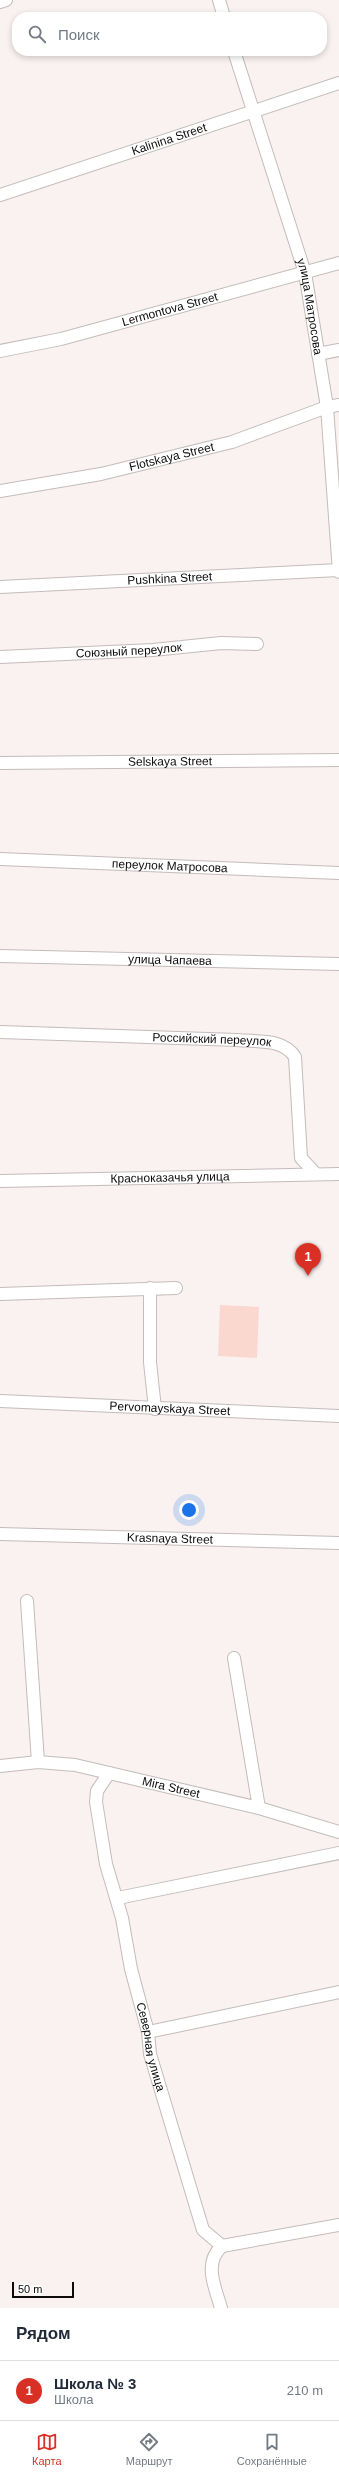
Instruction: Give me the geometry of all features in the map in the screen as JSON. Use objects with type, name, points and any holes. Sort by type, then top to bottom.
[{"type":"street","points":[[0,2],[6,0]]},
{"type":"street","points":[[218,0],[222,12]]},
{"type":"street","name":"улица Матросова","points":[[236,56],[305,273],[318,354],[333,406],[339,570]]},
{"type":"street","name":"Kalinina Street","points":[[0,195],[339,83]]},
{"type":"street","name":"Lermontova Street","points":[[0,351],[61,340],[339,264]]},
{"type":"street","points":[[318,354],[339,350]]},
{"type":"street","name":"Flotskaya Street","points":[[0,491],[101,474],[232,442],[333,406]]},
{"type":"street","name":"Pushkina Street","points":[[0,587],[339,570]]},
{"type":"street","name":"Союзный переулок","points":[[0,657],[153,650],[221,643],[257,644]]},
{"type":"street","name":"Selskaya Street","points":[[0,763],[339,760]]},
{"type":"street","name":"переулок Матросова","points":[[0,859],[339,873]]},
{"type":"street","name":"улица Чапаева","points":[[0,956],[339,964]]},
{"type":"street","name":"Российский переулок","points":[[0,1032],[252,1041],[275,1043],[289,1048],[294,1057],[301,1158],[316,1174]]},
{"type":"street","name":"Красноказачья улица","points":[[0,1181],[339,1174]]},
{"type":"street","points":[[150,1288],[150,1362],[155,1409]]},
{"type":"street","points":[[0,1294],[176,1288]]},
{"type":"street","name":"Pervomayskaya Street","points":[[0,1401],[339,1416]]},
{"type":"street","name":"Krasnaya Street","points":[[0,1534],[339,1543]]},
{"type":"street","points":[[27,1601],[38,1762]]},
{"type":"street","points":[[234,1658],[259,1808]]},
{"type":"street","name":"Mira Street","points":[[0,1766],[38,1762],[75,1765],[259,1808],[339,1832]]},
{"type":"street","name":"Северная улица","points":[[109,1773],[97,1791],[96,1802],[106,1864],[118,1898],[131,1969],[148,2032],[150,2054],[203,2230],[222,2246]]},
{"type":"street","points":[[118,1898],[339,1853]]},
{"type":"street","points":[[148,2032],[339,1992]]},
{"type":"street","points":[[221,2308],[210,2265],[214,2253],[222,2246],[339,2225]]},
{"type":"shaded area","points":[[220,1305],[259,1307],[257,1358],[218,1356]]},
{"type":"place","name":"Школа № 3","points":[[308,1276]]}]
